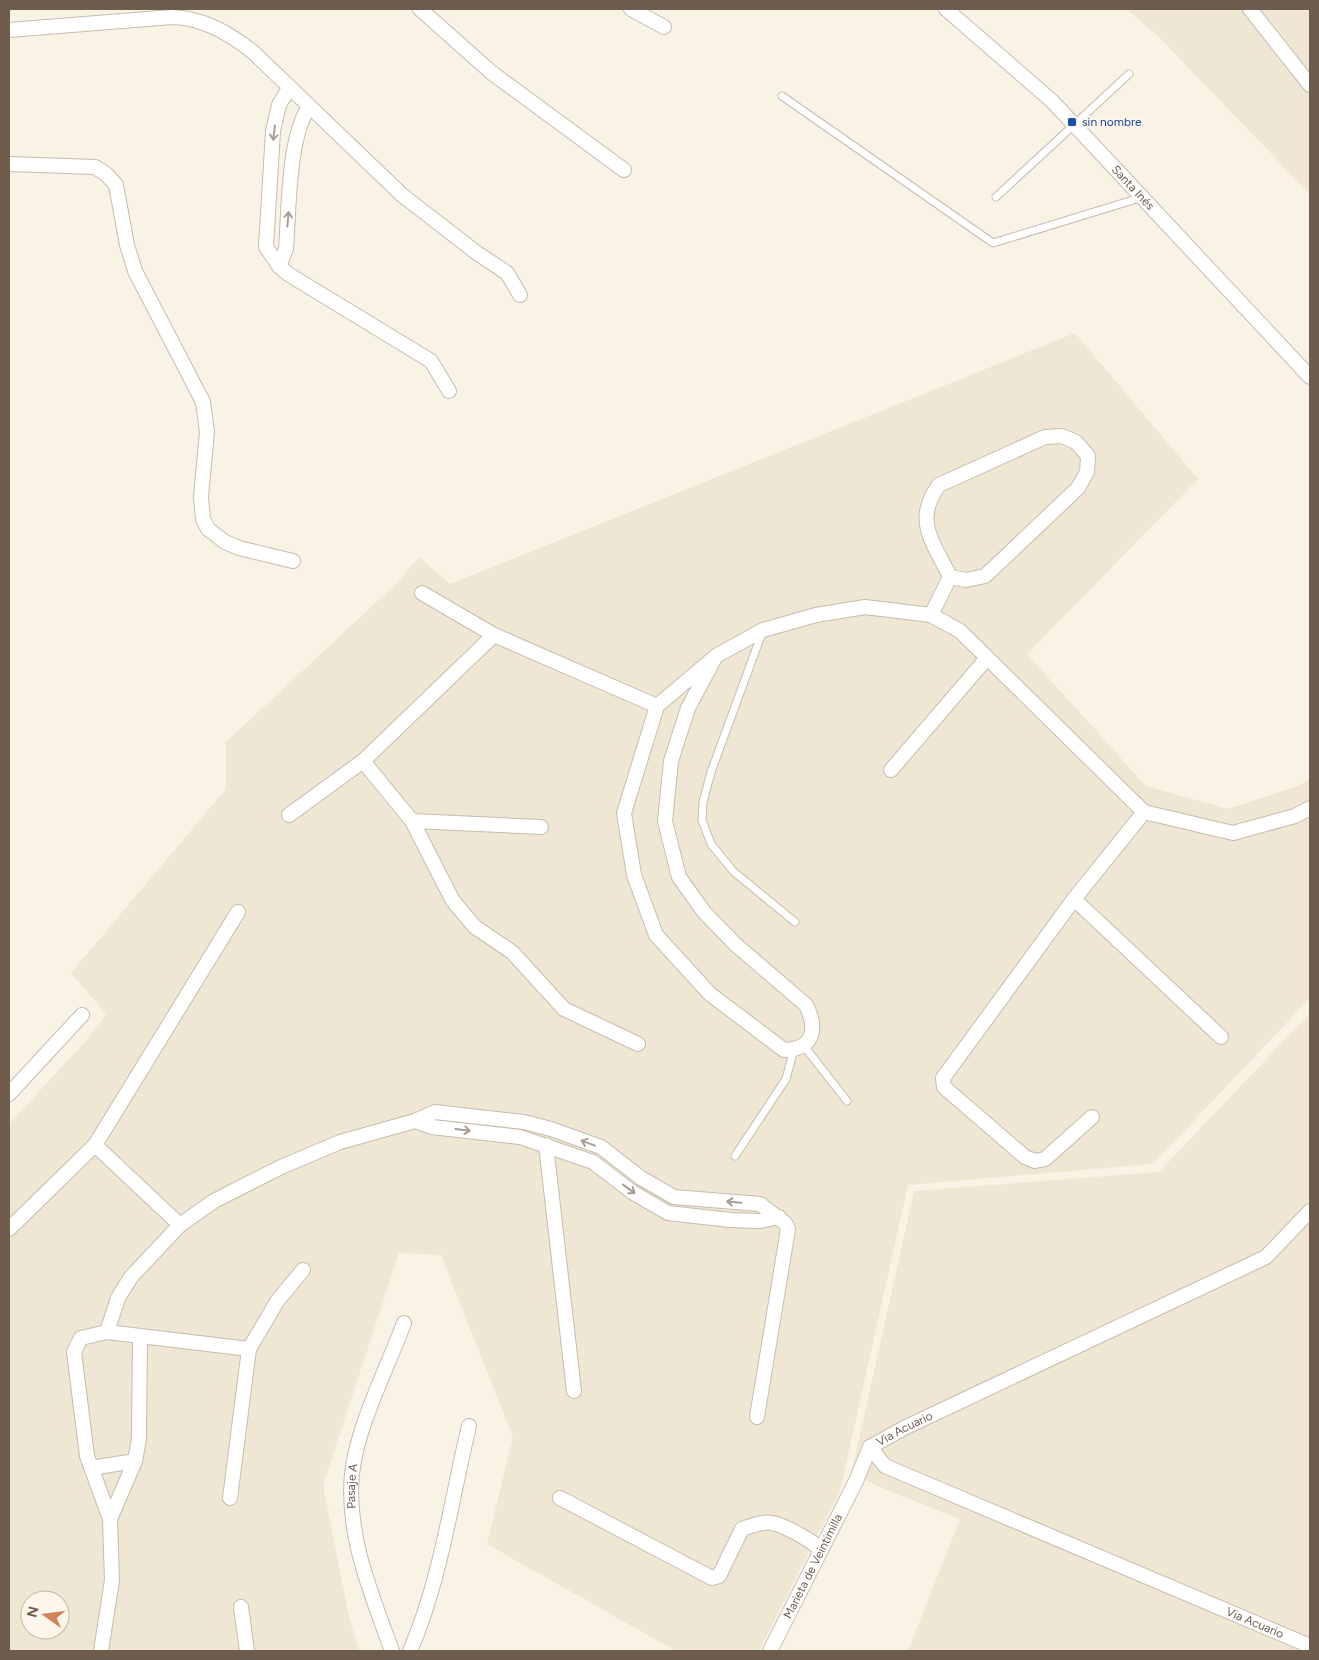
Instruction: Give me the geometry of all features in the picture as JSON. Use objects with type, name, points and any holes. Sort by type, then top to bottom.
[{"type":"street","points":[[420,9],[492,73],[624,170]]},
{"type":"street","points":[[631,9],[664,26]]},
{"type":"street","name":"Santa Inés","points":[[946,9],[1052,101],[1144,196],[1310,377]]},
{"type":"street","points":[[1250,9],[1309,82]]},
{"type":"street","points":[[9,30],[190,17],[233,36],[253,52],[402,195],[477,253],[507,273],[520,295]]},
{"type":"street","points":[[289,88],[280,105],[273,131],[266,247],[279,266],[288,274],[430,361],[449,391]]},
{"type":"street","points":[[279,266],[286,249],[296,136],[302,117],[309,107]]},
{"type":"street","points":[[9,164],[95,167],[106,174],[116,185],[127,245],[135,270],[203,402],[207,432],[201,497],[203,519],[208,529],[225,542],[239,548],[294,560]]},
{"type":"street","points":[[1062,436],[1076,442],[1088,456],[1087,472],[1078,488],[985,576],[966,580],[950,577],[926,530],[925,513],[930,498],[939,484],[1045,437],[1062,436]]},
{"type":"street","points":[[931,615],[950,577]]},
{"type":"street","points":[[422,593],[494,636],[657,706]]},
{"type":"street","points":[[716,656],[688,708],[673,752],[665,821],[678,876],[704,912],[735,944],[806,1005],[813,1019],[810,1038],[799,1048],[784,1050],[710,994],[656,935],[634,875],[624,813],[657,706],[716,656],[763,630],[816,615],[865,607],[931,615],[960,631],[1144,812],[1233,833],[1295,816],[1310,808]]},
{"type":"street","points":[[289,815],[363,761],[494,636]]},
{"type":"street","points":[[892,770],[988,658]]},
{"type":"street","points":[[363,761],[412,821],[453,901],[475,927],[512,952],[564,1008],[638,1044]]},
{"type":"street","points":[[1092,1117],[1045,1159],[1035,1161],[1025,1157],[944,1087],[943,1078],[1074,899],[1144,812]]},
{"type":"street","points":[[412,821],[541,827]]},
{"type":"street","points":[[1074,899],[1221,1037]]},
{"type":"street","points":[[9,1229],[94,1145],[238,912]]},
{"type":"street","points":[[9,1094],[82,1015]]},
{"type":"street","points":[[107,1332],[118,1298],[131,1277],[180,1225],[214,1201],[281,1167],[340,1142],[416,1121],[434,1112],[524,1122],[601,1147],[641,1178],[674,1197],[760,1204],[779,1217],[788,1229],[757,1417]]},
{"type":"street","points":[[416,1121],[432,1127],[520,1137],[593,1162],[632,1192],[668,1213],[730,1220],[760,1221],[779,1217]]},
{"type":"street","points":[[94,1145],[180,1225]]},
{"type":"street","points":[[546,1145],[574,1391]]},
{"type":"street","name":"Via Acuario","points":[[1310,1211],[1266,1257],[904,1428],[870,1447],[885,1466],[1310,1646]]},
{"type":"street","points":[[230,1498],[249,1348],[278,1300],[303,1270]]},
{"type":"street","name":"Pasaje A","points":[[392,1651],[374,1605],[359,1549],[352,1510],[352,1473],[363,1428],[404,1323]]},
{"type":"street","points":[[101,1651],[112,1580],[110,1519],[87,1456],[74,1352],[81,1338],[107,1332],[249,1348]]},
{"type":"street","points":[[110,1519],[135,1462],[139,1440],[140,1336]]},
{"type":"street","points":[[410,1651],[424,1619],[439,1562],[469,1426]]},
{"type":"street","name":"Marieta de Veintimilla","points":[[770,1651],[856,1481],[870,1447]]},
{"type":"street","points":[[91,1468],[135,1462]]},
{"type":"street","points":[[560,1498],[712,1578],[719,1576],[742,1529],[758,1524],[773,1523],[814,1543],[821,1550]]},
{"type":"street","points":[[241,1607],[247,1651]]},
{"type":"lane","points":[[996,197],[1129,74]]},
{"type":"lane","points":[[782,96],[993,242],[1144,196]]},
{"type":"lane","points":[[763,630],[711,772],[703,802],[702,820],[711,844],[734,872],[795,922]]},
{"type":"lane","points":[[735,1156],[786,1079],[799,1048],[847,1101]]},
{"type":"shaded area","points":[[1126,9],[1310,9],[1310,194],[1156,34]]},
{"type":"shaded area","points":[[1075,333],[1198,479],[1027,654],[1146,786],[1228,809],[1301,785],[1310,778],[1310,998],[1153,1164],[908,1185],[840,1491],[759,1651],[676,1651],[487,1544],[513,1437],[441,1255],[399,1253],[323,1485],[348,1612],[359,1651],[9,1651],[9,1124],[84,1043],[106,1014],[71,973],[226,789],[226,742],[397,583],[419,557],[450,584]]},
{"type":"shaded area","points":[[1310,1013],[1310,1651],[908,1651],[960,1519],[875,1485],[852,1470],[914,1191],[1159,1172]]},
{"type":"place","name":"sin nombre","points":[[1072,122]]}]
